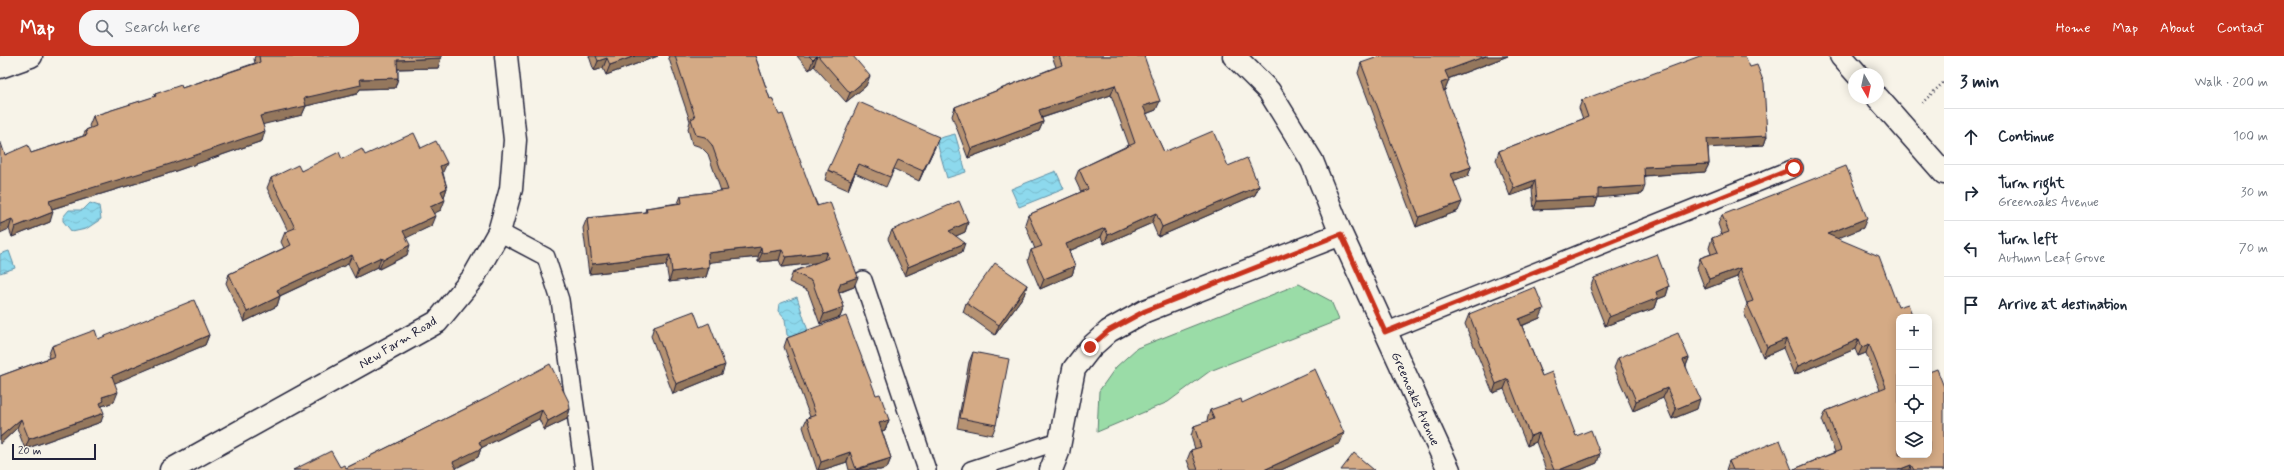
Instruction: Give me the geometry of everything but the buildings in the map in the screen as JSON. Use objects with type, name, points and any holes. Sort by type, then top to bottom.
[{"type":"street","points":[[0,67],[31,56]]},
{"type":"street","name":"New Farm Road","points":[[171,470],[194,465],[437,322],[473,278],[499,232],[511,189],[515,140],[506,56]]},
{"type":"street","name":"Greenoaks Avenue","points":[[1234,56],[1269,91],[1312,161],[1341,234],[1449,470]]},
{"type":"street","points":[[1841,56],[1852,68]]},
{"type":"street","points":[[1883,104],[1944,173]]},
{"type":"street","points":[[1051,470],[1061,440],[1074,370],[1090,347],[1108,331],[1145,311],[1341,234]]},
{"type":"lane","points":[[1385,332],[1794,168]]},
{"type":"lane","points":[[499,232],[546,257],[560,300],[584,470]]},
{"type":"lane","points":[[863,280],[927,470]]},
{"type":"lane","points":[[972,470],[1061,440]]},
{"type":"path","points":[[1922,103],[1944,82]]},
{"type":"green space","points":[[1299,284],[1331,301],[1339,320],[1210,371],[1168,402],[1097,432],[1099,391],[1116,367],[1137,348]]},
{"type":"water","points":[[955,134],[966,172],[947,178],[936,139]]},
{"type":"water","points":[[1056,171],[1064,189],[1019,207],[1011,189]]},
{"type":"water","points":[[90,203],[99,206],[101,219],[86,229],[72,232],[63,221],[63,217],[69,210],[83,210]]},
{"type":"water","points":[[9,251],[15,268],[0,273],[0,254]]},
{"type":"water","points":[[797,297],[809,334],[793,339],[787,335],[785,319],[778,311],[779,304]]},
{"type":"route","points":[[1090,347],[1108,331],[1145,311],[1341,234],[1385,332],[1794,168]]}]
